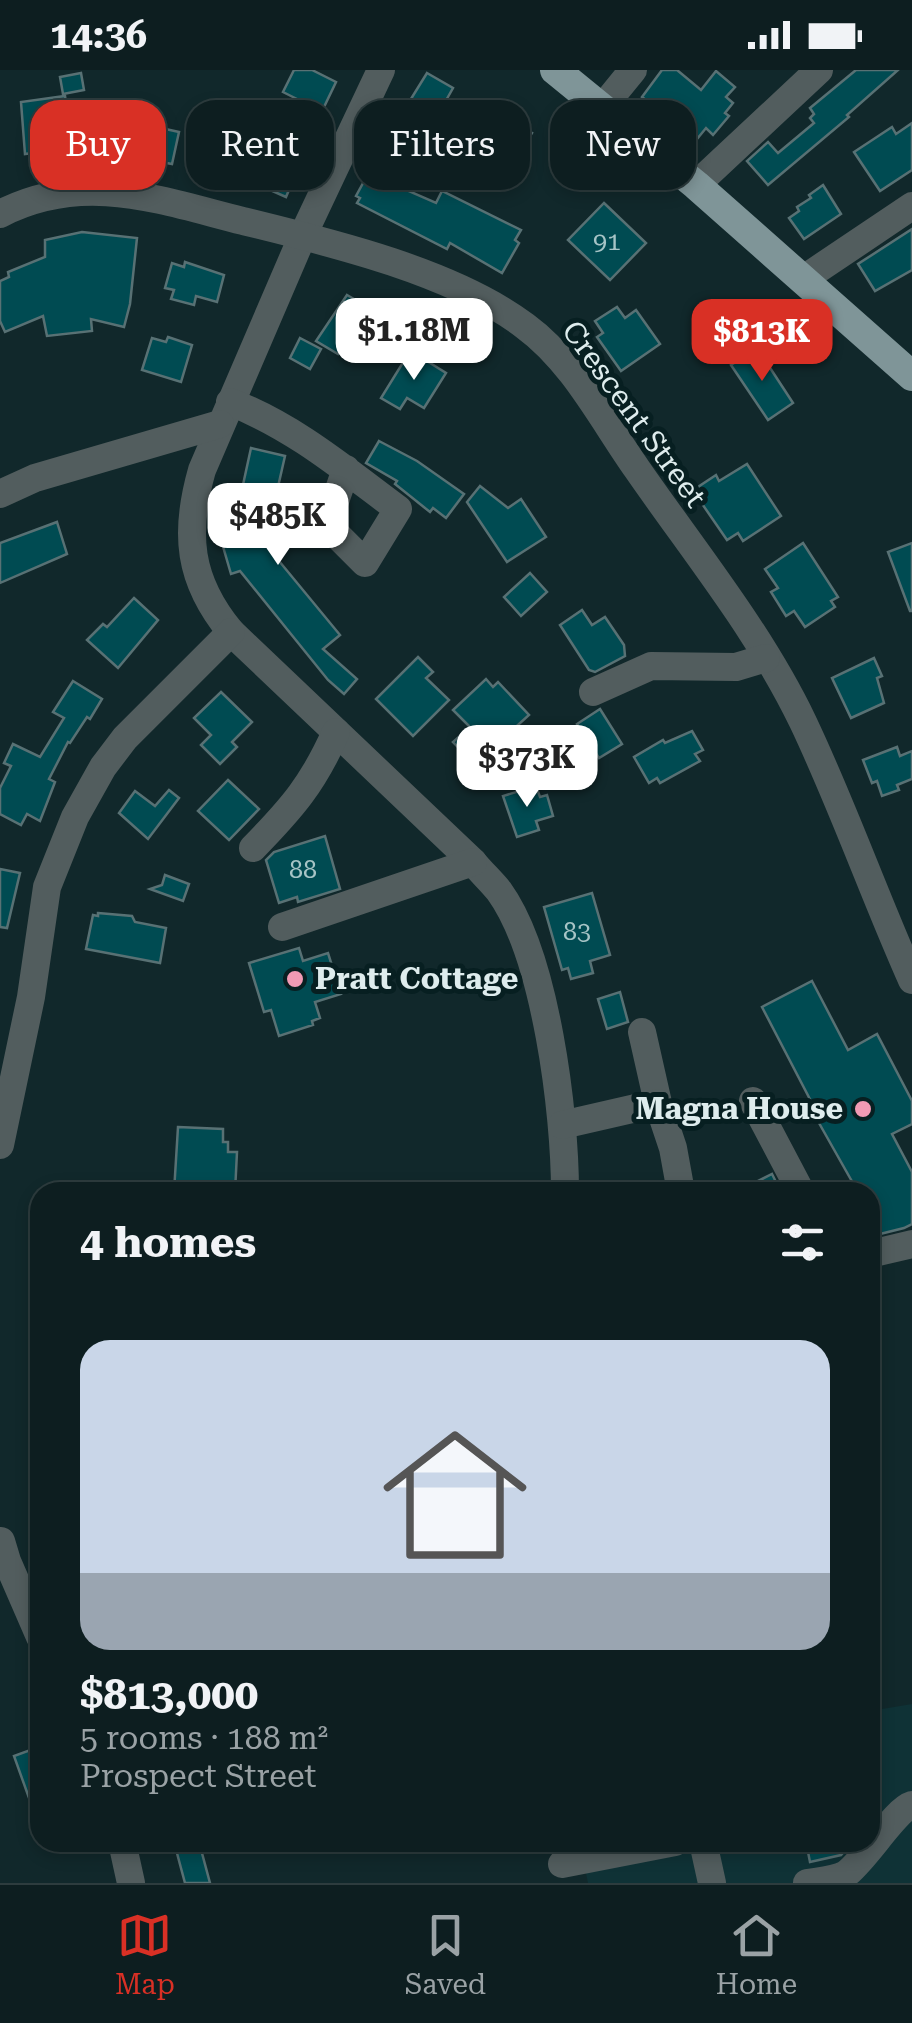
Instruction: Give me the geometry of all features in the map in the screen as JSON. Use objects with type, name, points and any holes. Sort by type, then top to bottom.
[{"type":"main road","points":[[555,70],[592,100]]},
{"type":"main road","points":[[696,185],[912,376]]},
{"type":"street","points":[[381,70],[302,235],[225,413],[196,493],[192,544],[196,572],[206,598],[231,632],[473,862],[499,892],[529,958],[553,1056],[565,1182]]},
{"type":"street","points":[[609,100],[633,70]]},
{"type":"street","points":[[696,185],[820,70]]},
{"type":"street","name":"Crescent Street","points":[[0,214],[48,196],[128,192],[302,235],[442,282],[495,307],[540,339],[566,366],[766,658],[803,722],[912,980]]},
{"type":"street","points":[[804,278],[912,206]]},
{"type":"street","points":[[0,494],[225,413],[263,415],[346,470]]},
{"type":"street","points":[[0,1145],[31,997],[44,898],[74,817],[125,738],[231,632]]},
{"type":"street","points":[[593,692],[651,666],[736,667],[766,658]]},
{"type":"street","points":[[254,848],[300,800],[318,774],[336,732]]},
{"type":"street","points":[[282,927],[473,862]]},
{"type":"street","points":[[642,1032],[679,1182]]},
{"type":"street","points":[[753,1101],[796,1182]]},
{"type":"street","points":[[562,1124],[658,1103]]},
{"type":"street","points":[[880,1252],[912,1244]]},
{"type":"street","points":[[1,1540],[30,1614]]},
{"type":"street","points":[[880,1839],[902,1808],[912,1804]]},
{"type":"street","points":[[124,1852],[130,1883]]},
{"type":"street","points":[[562,1863],[621,1852]]},
{"type":"street","points":[[705,1852],[712,1883]]},
{"type":"street","points":[[807,1883],[842,1876],[868,1852]]},
{"type":"shaded area","points":[[912,1704],[912,1883],[588,1883],[586,1873],[687,1852],[880,1852],[880,1709]]},
{"type":"building","points":[[294,70],[312,70],[336,82],[327,100],[299,100],[283,92]]},
{"type":"building","points":[[662,70],[677,70],[701,90],[716,71],[735,87],[726,97],[733,103],[725,113],[729,116],[713,135],[706,128],[697,139],[696,100],[642,97]]},
{"type":"building","points":[[856,70],[898,70],[768,185],[747,161],[768,142],[778,153],[814,123],[810,108]]},
{"type":"building","points":[[81,73],[84,90],[63,94],[60,77]]},
{"type":"building","points":[[427,73],[453,88],[446,100],[410,100]]},
{"type":"building","points":[[30,101],[30,153],[25,154],[21,102]]},
{"type":"building","points":[[912,123],[912,170],[880,191],[854,152],[892,127],[896,134]]},
{"type":"building","points":[[166,129],[179,132],[172,164],[166,163]]},
{"type":"building","points":[[823,185],[841,214],[804,239],[789,218]]},
{"type":"building","points":[[270,190],[289,190],[286,197]]},
{"type":"building","points":[[359,190],[406,190],[436,203],[442,191],[521,230],[515,240],[519,243],[502,273],[450,243],[447,249],[357,203],[360,198],[356,196]]},
{"type":"building","points":[[604,203],[646,243],[610,280],[568,240]]},
{"type":"building","points":[[912,229],[912,270],[875,291],[858,264]]},
{"type":"building","points":[[82,232],[137,238],[124,327],[91,319],[92,331],[47,336],[43,316],[5,332],[0,321],[0,281],[9,277],[8,272],[45,257],[45,240]]},
{"type":"building","points":[[185,262],[224,275],[217,302],[196,296],[194,305],[171,299],[174,290],[165,288],[172,263],[184,267]]},
{"type":"building","points":[[347,295],[380,314],[360,348],[351,343],[338,354],[316,341]]},
{"type":"building","points":[[617,307],[625,318],[636,310],[660,344],[621,371],[597,337],[603,333],[595,321]]},
{"type":"building","points":[[168,337],[192,345],[181,382],[142,370],[152,338],[166,342]]},
{"type":"building","points":[[300,338],[321,349],[310,369],[290,358]]},
{"type":"building","points":[[757,348],[793,403],[768,420],[731,365]]},
{"type":"building","points":[[407,356],[419,364],[422,358],[446,373],[424,408],[407,398],[400,409],[381,398]]},
{"type":"building","points":[[379,441],[417,461],[464,494],[446,518],[433,508],[430,512],[395,484],[397,481],[366,463]]},
{"type":"building","points":[[251,448],[285,456],[265,544],[340,635],[323,649],[357,679],[344,694],[328,680],[240,571],[231,574],[222,543],[231,540]]},
{"type":"building","points":[[747,464],[781,516],[743,541],[738,533],[727,540],[696,495],[701,492],[698,487],[716,475],[719,481]]},
{"type":"building","points":[[480,486],[508,508],[521,499],[546,537],[507,562],[467,502]]},
{"type":"building","points":[[57,522],[67,554],[0,583],[0,543]]},
{"type":"building","points":[[803,543],[838,597],[831,601],[835,607],[805,627],[794,611],[786,616],[771,592],[778,588],[765,569]]},
{"type":"building","points":[[912,543],[912,611],[910,611],[888,552]]},
{"type":"building","points":[[530,573],[547,592],[521,616],[504,597]]},
{"type":"building","points":[[134,598],[158,620],[118,668],[87,640],[103,624],[107,627]]},
{"type":"building","points":[[582,610],[592,625],[605,617],[624,645],[625,656],[595,672],[589,670],[560,625]]},
{"type":"building","points":[[418,657],[433,672],[426,678],[449,700],[413,736],[376,699]]},
{"type":"building","points":[[874,658],[882,676],[877,678],[884,703],[851,718],[832,678]]},
{"type":"building","points":[[486,679],[493,687],[498,682],[529,715],[508,734],[513,740],[499,753],[494,748],[475,765],[453,742],[470,727],[453,710]]},
{"type":"building","points":[[73,681],[102,699],[68,742],[49,779],[55,782],[40,821],[27,814],[21,825],[0,814],[0,788],[11,766],[4,763],[13,744],[40,757],[64,718],[53,712]]},
{"type":"building","points":[[221,692],[252,722],[232,742],[237,747],[220,764],[201,745],[211,735],[194,718]]},
{"type":"building","points":[[600,709],[622,744],[599,758],[577,724]]},
{"type":"building","points":[[692,731],[703,750],[695,754],[700,761],[660,783],[657,778],[649,783],[634,757],[663,740],[665,743]]},
{"type":"building","points":[[897,747],[900,756],[912,751],[912,779],[897,785],[899,790],[882,796],[863,760]]},
{"type":"building","points":[[228,780],[259,809],[229,840],[198,811]]},
{"type":"building","points":[[536,786],[540,797],[547,795],[553,816],[536,821],[539,830],[517,837],[503,796]]},
{"type":"building","points":[[169,790],[179,798],[148,839],[119,813],[135,791],[155,806]]},
{"type":"building","points":[[325,836],[340,889],[298,902],[297,897],[279,903],[266,860],[274,852]]},
{"type":"building","points":[[0,869],[20,873],[7,928],[0,927]]},
{"type":"building","points":[[165,875],[189,884],[183,901],[150,889],[162,885]]},
{"type":"building","points":[[592,893],[610,955],[590,961],[593,973],[571,979],[568,968],[562,970],[544,907]]},
{"type":"building","points":[[93,915],[132,916],[135,922],[166,928],[160,963],[86,949]]},
{"type":"building","name":"Pratt Cottage","points":[[299,948],[303,961],[328,953],[341,994],[315,1002],[320,1018],[312,1021],[313,1025],[279,1036],[271,1010],[264,1012],[249,963]]},
{"type":"building","name":"Magna House","points":[[812,981],[848,1050],[877,1034],[912,1101],[912,1124],[892,1134],[912,1172],[912,1224],[880,1234],[880,1182],[852,1182],[762,1007]]},
{"type":"building","points":[[620,992],[628,1022],[607,1029],[598,999]]},
{"type":"building","points":[[178,1127],[223,1129],[228,1152],[237,1152],[236,1182],[175,1182]]},
{"type":"building","points":[[772,1174],[776,1182],[756,1182]]},
{"type":"building","points":[[30,1750],[30,1801],[14,1756]]},
{"type":"building","points":[[177,1852],[202,1852],[210,1883],[185,1883]]},
{"type":"building","points":[[808,1852],[844,1852],[841,1855],[810,1862]]},
{"type":"place","name":"Pratt Cottage","points":[[295,979]]},
{"type":"place","name":"Magna House","points":[[863,1109]]}]
